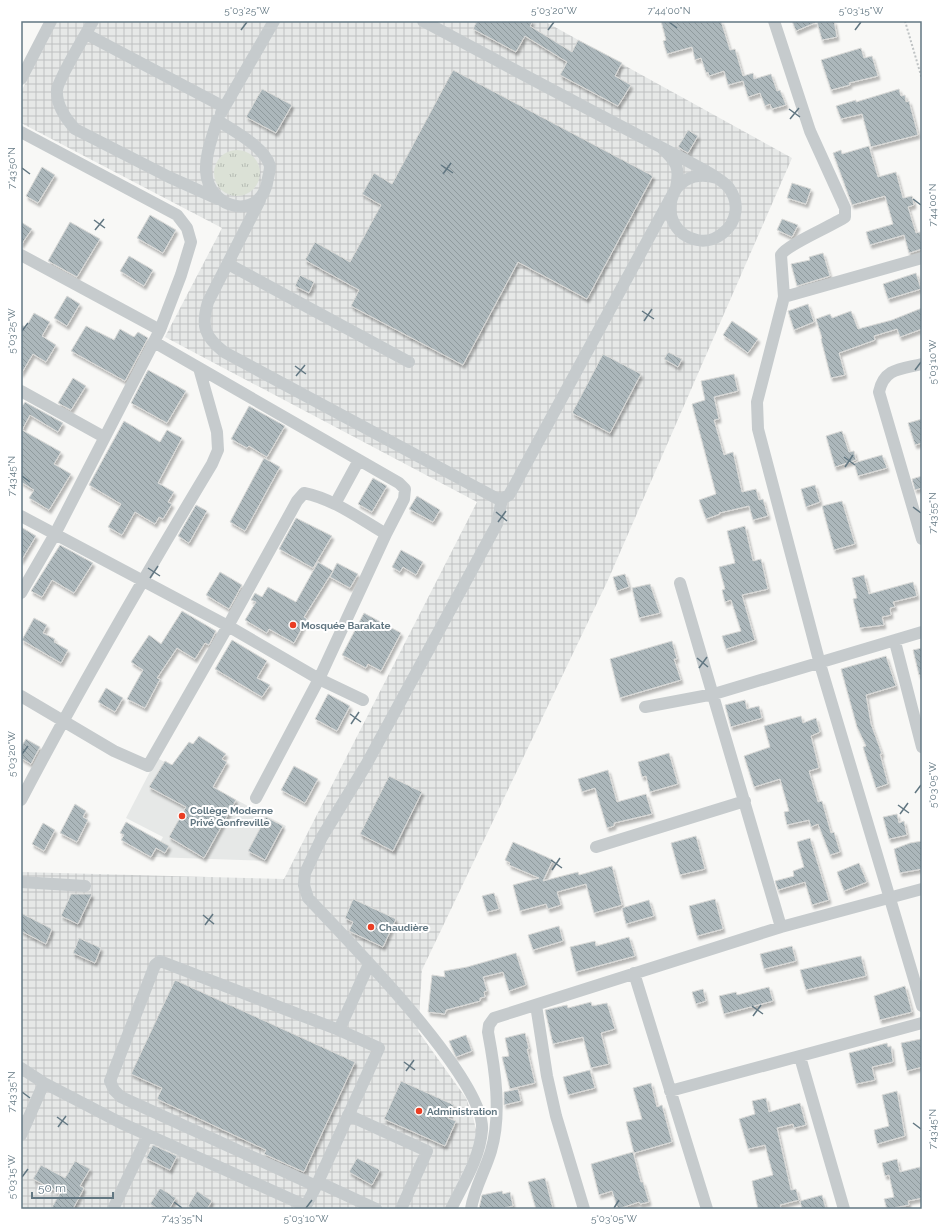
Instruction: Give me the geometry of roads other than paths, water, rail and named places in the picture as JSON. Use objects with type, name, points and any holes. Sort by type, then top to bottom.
[{"type":"street","points":[[21,78],[24,64],[50,21]]},
{"type":"street","points":[[93,21],[57,90],[59,105],[67,121],[75,129],[169,178],[231,206],[249,224]]},
{"type":"street","points":[[218,199],[209,188],[206,170],[207,156],[217,120],[274,21]]},
{"type":"street","points":[[423,21],[662,148],[718,178],[728,186],[734,196],[736,208],[734,219],[728,229],[720,236],[710,240],[698,240],[687,236],[679,230],[673,220],[670,209],[679,172],[673,159],[662,148]]},
{"type":"street","points":[[774,21],[810,132],[845,208],[845,217],[782,252],[784,297],[757,402],[758,429],[820,664],[891,897],[922,1006]]},
{"type":"street","points":[[86,34],[224,107]]},
{"type":"street","points":[[217,120],[252,144],[262,153],[270,166],[267,186],[208,302],[203,318],[206,331],[213,343],[224,352],[496,498],[502,499],[508,495],[513,488],[676,188],[685,180],[695,176],[707,175],[718,178]]},
{"type":"street","points":[[21,132],[177,215],[187,228],[191,242],[181,275],[160,330],[55,534],[21,594]]},
{"type":"street","points":[[231,206],[245,206],[260,200]]},
{"type":"street","points":[[21,256],[160,330]]},
{"type":"street","points":[[784,297],[922,258]]},
{"type":"street","points":[[228,264],[409,362]]},
{"type":"street","points":[[154,342],[399,483],[405,489],[404,499],[386,534],[319,679],[256,798]]},
{"type":"street","points":[[922,364],[890,372],[881,380],[879,392],[922,539]]},
{"type":"street","points":[[21,800],[63,720],[143,580],[212,464],[218,450],[217,432],[199,368]]},
{"type":"street","points":[[21,391],[104,437]]},
{"type":"street","points":[[335,504],[359,460]]},
{"type":"street","points":[[21,696],[114,751],[148,766],[297,501],[304,493],[315,495],[335,504],[386,534]]},
{"type":"street","points":[[451,1209],[479,1151],[482,1129],[480,1114],[472,1094],[456,1069],[413,1012],[308,898],[304,885],[305,873],[322,837],[366,765],[497,524],[502,499]]},
{"type":"street","points":[[21,516],[228,626],[319,679],[363,700]]},
{"type":"street","points":[[680,583],[714,694],[781,927]]},
{"type":"street","points":[[645,707],[714,694],[895,642],[922,632]]},
{"type":"street","points":[[895,642],[922,747]]},
{"type":"street","points":[[596,847],[745,801]]},
{"type":"street","points":[[21,882],[86,886]]},
{"type":"street","points":[[471,1209],[472,1199],[491,1150],[496,1124],[496,1096],[488,1032],[489,1025],[494,1018],[781,927],[922,889]]},
{"type":"street","points":[[21,1068],[44,1083],[148,1135],[305,1207],[317,1184],[379,1048],[339,1030],[160,961],[155,965],[110,1081],[114,1090],[121,1097],[317,1184],[376,1209]]},
{"type":"street","points":[[339,1030],[369,964]]},
{"type":"street","points":[[634,973],[707,1209]]},
{"type":"street","points":[[536,1005],[547,1076],[556,1116],[584,1209]]},
{"type":"street","points":[[670,1091],[922,1023]]},
{"type":"street","points":[[800,1057],[844,1209]]},
{"type":"street","points":[[21,1135],[44,1083]]},
{"type":"street","points":[[348,1115],[427,1151],[400,1209]]},
{"type":"street","points":[[113,1209],[148,1135]]},
{"type":"place","name":"Mosquée Barakate","points":[[293,625]]},
{"type":"place","name":"Collège Moderne Privé Gonfreville","points":[[182,816]]},
{"type":"place","name":"Chaudière","points":[[371,927]]},
{"type":"place","name":"Administration","points":[[419,1111]]}]
